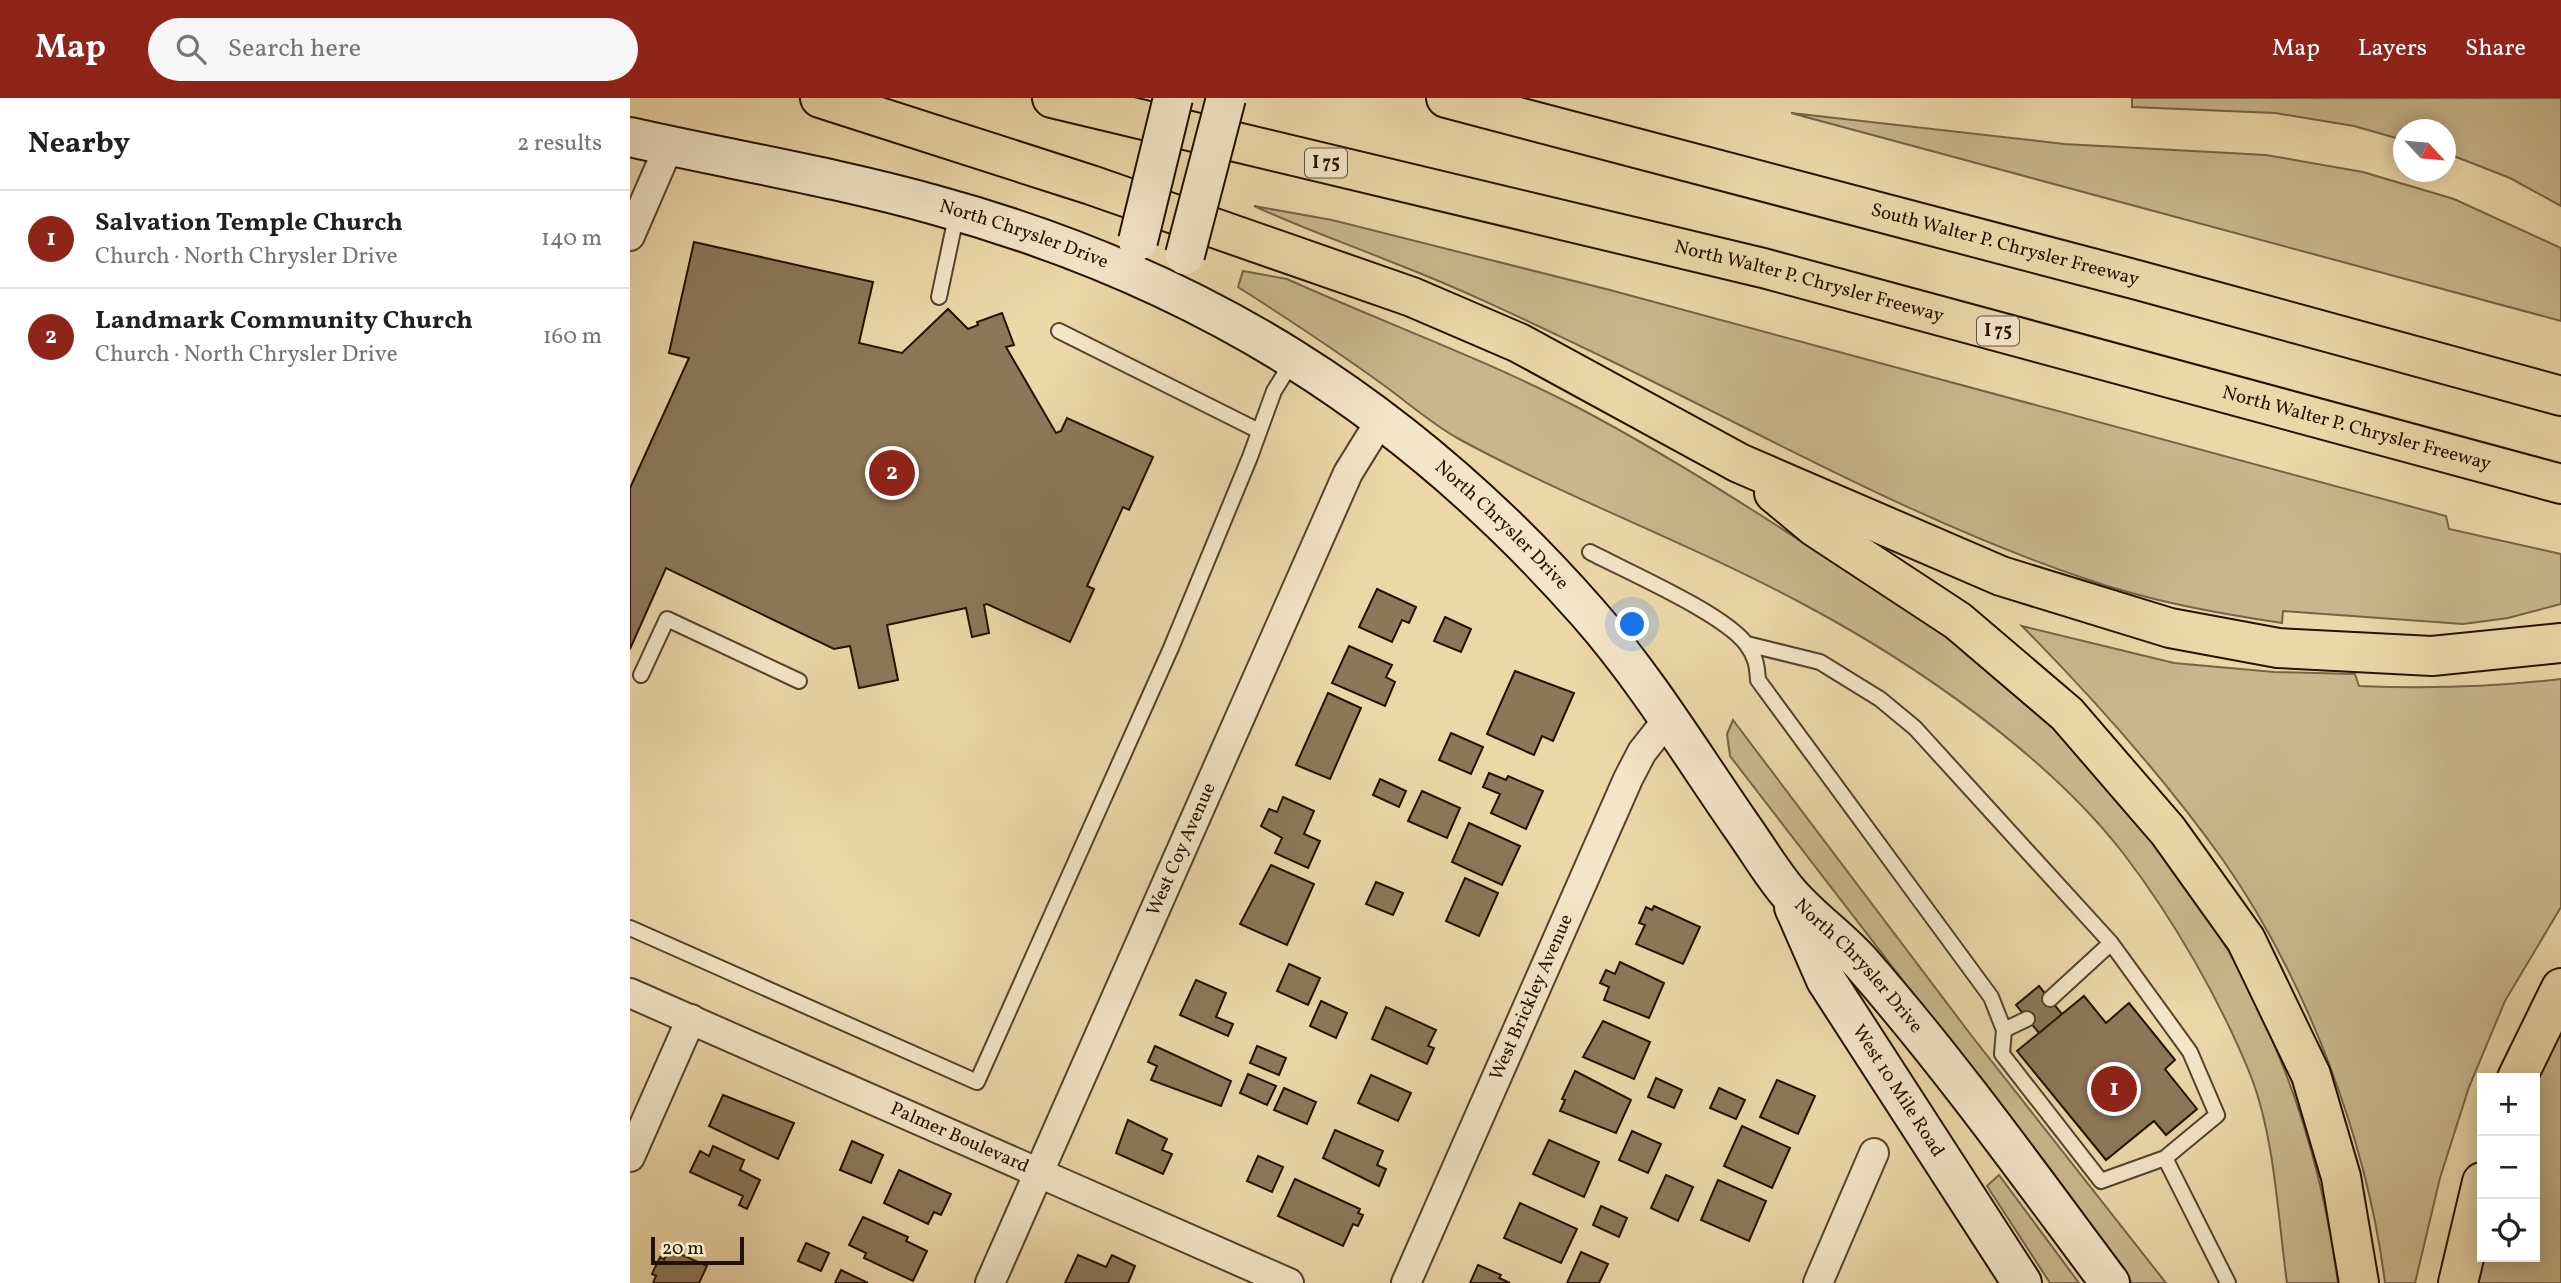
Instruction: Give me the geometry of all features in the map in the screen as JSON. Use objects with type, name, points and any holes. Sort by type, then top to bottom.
[{"type":"highway","points":[[820,98],[1091,185],[1412,297],[1519,343],[1739,463],[2001,576],[2170,628],[2278,648],[2432,656],[2561,643]]},
{"type":"highway","name":"North Walter P. Chrysler Freeway","points":[[1052,98],[1763,268],[2561,484]]},
{"type":"highway","name":"South Walter P. Chrysler Freeway","points":[[1446,98],[2141,281],[2561,397]]},
{"type":"highway","points":[[1739,463],[1815,527],[1958,621],[2067,713],[2168,831],[2246,940],[2311,1075],[2341,1177],[2359,1283]]},
{"type":"highway","points":[[2519,1073],[2561,988]]},
{"type":"highway","points":[[2458,1283],[2478,1199]]},
{"type":"main road","points":[[1132,256],[1172,98]]},
{"type":"main road","points":[[1175,292],[1226,98]]},
{"type":"main road","name":"North Chrysler Drive","points":[[630,137],[896,194],[1034,235],[1132,256],[1175,292],[1295,358],[1382,418],[1475,497],[1552,575],[1626,661],[1788,892],[1860,961],[1937,1052],[2110,1283]]},
{"type":"main road","name":"West 10 Mile Road","points":[[1788,892],[1826,980],[2022,1283]]},
{"type":"street","points":[[630,236],[669,146]]},
{"type":"street","name":"West Coy Avenue","points":[[990,1283],[1348,473],[1382,418]]},
{"type":"street","name":"West Brickley Avenue","points":[[1406,1283],[1628,779],[1642,752],[1668,719]]},
{"type":"street","name":"Palmer Boulevard","points":[[630,993],[1289,1283]]},
{"type":"street","points":[[630,1157],[691,1019]]},
{"type":"street","points":[[1818,1283],[1874,1153]]},
{"type":"lane","points":[[939,297],[957,211]]},
{"type":"lane","points":[[1059,331],[1259,431]]},
{"type":"lane","points":[[630,928],[977,1082],[1171,648],[1274,391],[1295,358]]},
{"type":"lane","points":[[1590,552],[1727,624],[1747,644],[1757,662],[1758,680],[1991,997],[2004,1030],[2002,1054],[2102,1181],[2165,1158],[2217,1115],[2190,1052],[2111,943],[1915,728],[1880,699],[1820,662],[1747,644]]},
{"type":"lane","points":[[641,675],[667,619],[799,681]]},
{"type":"lane","points":[[2050,999],[2111,943]]},
{"type":"lane","points":[[2004,1030],[2028,1019]]},
{"type":"lane","points":[[2165,1158],[2228,1283]]},
{"type":"shaded area","points":[[2132,98],[2561,98],[2561,206],[2510,178],[2456,157],[2456,119],[2393,119],[2393,137],[2354,126],[2275,113],[2132,107]]},
{"type":"shaded area","points":[[1791,113],[2064,144],[2266,155],[2363,172],[2454,199],[2561,248],[2561,321]]},
{"type":"shaded area","points":[[1254,206],[1332,220],[1610,290],[2446,516],[2449,529],[2561,554],[2561,604],[2508,618],[2463,624],[2283,611],[2282,623],[2183,606],[2110,587],[2024,556],[1901,504],[1502,309]]},
{"type":"shaded area","points":[[1243,271],[1287,279],[1504,372],[1575,406],[1729,495],[1958,645],[2023,697],[2080,754],[2131,811],[2177,870],[2218,932],[2253,997],[2282,1065],[2307,1135],[2325,1207],[2338,1283],[2287,1283],[2266,1128],[2252,1079],[2240,1050],[2195,962],[2142,878],[2092,816],[2056,781],[1976,714],[1890,654],[1847,628],[1762,583],[1544,482],[1448,433],[1388,388],[1238,287]]},
{"type":"shaded area","points":[[2022,626],[2174,663],[2274,672],[2355,674],[2359,686],[2460,687],[2561,679],[2561,907],[2505,1001],[2469,1087],[2440,1178],[2415,1283],[2385,1283],[2364,1173],[2348,1117],[2306,1008],[2253,906],[2223,860],[2152,768]]},
{"type":"shaded area","points":[[1733,720],[1971,1035],[2166,1283],[2132,1283],[2002,1109],[1730,756],[1727,734]]},
{"type":"shaded area","points":[[2561,1025],[2561,1283],[2474,1283],[2480,1262],[2540,1262],[2538,1073]]},
{"type":"shaded area","points":[[1999,1175],[2079,1283],[2050,1283],[1987,1186]]},
{"type":"building","points":[[694,242],[873,282],[859,343],[902,353],[948,309],[968,329],[978,325],[977,322],[1002,313],[1014,345],[1006,347],[1056,433],[1061,431],[1067,418],[1153,457],[1129,510],[1123,507],[1087,586],[1094,589],[1070,642],[987,604],[984,605],[989,633],[972,637],[966,608],[887,625],[898,680],[859,688],[850,646],[834,649],[666,568],[630,649],[630,488],[689,358],[669,353]]},
{"type":"building","points":[[1377,589],[1416,607],[1409,623],[1402,620],[1392,642],[1359,627]]},
{"type":"building","points":[[1445,617],[1471,629],[1461,652],[1434,641]]},
{"type":"building","points":[[1349,646],[1392,665],[1386,677],[1395,682],[1385,706],[1332,683]]},
{"type":"building","points":[[1515,671],[1574,693],[1553,741],[1542,736],[1534,755],[1487,734]]},
{"type":"building","points":[[1328,693],[1361,708],[1330,779],[1296,765]]},
{"type":"building","points":[[1451,733],[1483,747],[1471,774],[1439,760]]},
{"type":"building","points":[[1489,773],[1506,780],[1508,776],[1543,791],[1526,829],[1491,813],[1500,794],[1483,787]]},
{"type":"building","points":[[1380,779],[1406,791],[1399,807],[1373,795]]},
{"type":"building","points":[[1422,791],[1460,808],[1447,838],[1408,821]]},
{"type":"building","points":[[1283,797],[1314,811],[1304,834],[1320,841],[1308,868],[1275,853],[1282,838],[1261,826],[1269,809],[1277,812]]},
{"type":"building","points":[[1469,823],[1520,846],[1502,885],[1452,862]]},
{"type":"building","points":[[1271,865],[1314,884],[1287,945],[1240,924]]},
{"type":"building","points":[[1465,878],[1498,893],[1479,936],[1446,921]]},
{"type":"building","points":[[1376,882],[1403,893],[1393,915],[1366,904]]},
{"type":"building","points":[[1654,906],[1700,927],[1683,964],[1636,944],[1645,925],[1639,923],[1646,907],[1652,910]]},
{"type":"building","points":[[1620,962],[1664,983],[1649,1018],[1604,1000],[1609,987],[1600,983],[1606,970],[1615,974]]},
{"type":"building","points":[[1289,964],[1320,978],[1308,1005],[1277,991]]},
{"type":"building","points":[[1196,980],[1226,993],[1216,1017],[1233,1024],[1228,1036],[1180,1015]]},
{"type":"building","points":[[2039,986],[2062,1014],[2039,1033],[2016,1005]]},
{"type":"building","points":[[2084,996],[2106,1023],[2129,1003],[2175,1060],[2165,1069],[2197,1109],[2166,1135],[2154,1121],[2106,1160],[2017,1051]]},
{"type":"building","points":[[1321,1001],[1347,1013],[1336,1038],[1310,1026]]},
{"type":"building","points":[[1386,1007],[1436,1030],[1428,1046],[1434,1048],[1427,1064],[1372,1039]]},
{"type":"building","points":[[1603,1021],[1650,1042],[1634,1079],[1583,1057]]},
{"type":"building","points":[[1155,1046],[1231,1081],[1221,1106],[1151,1080],[1157,1066],[1148,1062]]},
{"type":"building","points":[[1257,1046],[1286,1058],[1279,1075],[1250,1063]]},
{"type":"building","points":[[1575,1071],[1631,1100],[1616,1133],[1560,1111],[1565,1100],[1562,1099]]},
{"type":"building","points":[[1248,1074],[1276,1086],[1267,1105],[1240,1093]]},
{"type":"building","points":[[1371,1075],[1411,1093],[1398,1121],[1358,1103]]},
{"type":"building","points":[[1656,1078],[1682,1090],[1674,1108],[1648,1097]]},
{"type":"building","points":[[1777,1080],[1815,1096],[1798,1134],[1760,1117]]},
{"type":"building","points":[[1284,1088],[1316,1102],[1307,1124],[1274,1110]]},
{"type":"building","points":[[1719,1088],[1745,1100],[1736,1119],[1710,1108]]},
{"type":"building","points":[[723,1095],[794,1123],[778,1159],[709,1126]]},
{"type":"building","points":[[1128,1120],[1167,1139],[1162,1150],[1172,1154],[1163,1174],[1116,1153]]},
{"type":"building","points":[[1742,1126],[1790,1148],[1772,1188],[1724,1166]]},
{"type":"building","points":[[1335,1130],[1383,1151],[1377,1165],[1386,1169],[1379,1186],[1323,1158]]},
{"type":"building","points":[[1632,1131],[1661,1144],[1648,1173],[1619,1160]]},
{"type":"building","points":[[1549,1140],[1599,1162],[1584,1197],[1533,1174]]},
{"type":"building","points":[[852,1141],[883,1155],[871,1183],[840,1170]]},
{"type":"building","points":[[713,1146],[744,1160],[740,1170],[760,1180],[747,1209],[739,1205],[743,1196],[690,1172],[700,1151],[709,1156]]},
{"type":"building","points":[[1258,1156],[1283,1167],[1272,1192],[1247,1181]]},
{"type":"building","points":[[899,1170],[951,1194],[941,1215],[934,1212],[928,1224],[884,1203]]},
{"type":"building","points":[[1666,1175],[1693,1187],[1678,1221],[1651,1208]]},
{"type":"building","points":[[1295,1179],[1360,1209],[1358,1213],[1363,1215],[1358,1226],[1353,1224],[1343,1246],[1278,1216]]},
{"type":"building","points":[[1718,1180],[1766,1201],[1749,1241],[1701,1220]]},
{"type":"building","points":[[1520,1203],[1577,1229],[1561,1263],[1504,1238]]},
{"type":"building","points":[[1601,1206],[1627,1218],[1619,1237],[1593,1225]]},
{"type":"building","points":[[863,1217],[908,1237],[906,1241],[927,1251],[913,1281],[864,1258],[866,1253],[849,1245]]},
{"type":"building","points":[[806,1243],[829,1253],[821,1271],[798,1261]]},
{"type":"building","points":[[669,1249],[707,1266],[699,1283],[653,1283],[656,1276],[652,1274],[660,1257],[664,1260]]},
{"type":"building","points":[[1581,1252],[1608,1264],[1599,1283],[1567,1283]]},
{"type":"building","points":[[1078,1255],[1106,1267],[1112,1255],[1135,1266],[1128,1283],[1065,1283]]},
{"type":"building","points":[[1478,1265],[1501,1275],[1499,1278],[1510,1283],[1470,1283]]},
{"type":"building","points":[[841,1270],[868,1283],[835,1283]]},
{"type":"place","name":"Landmark Community Church","points":[[892,473]]},
{"type":"place","name":"Salvation Temple Church","points":[[2114,1089]]}]
